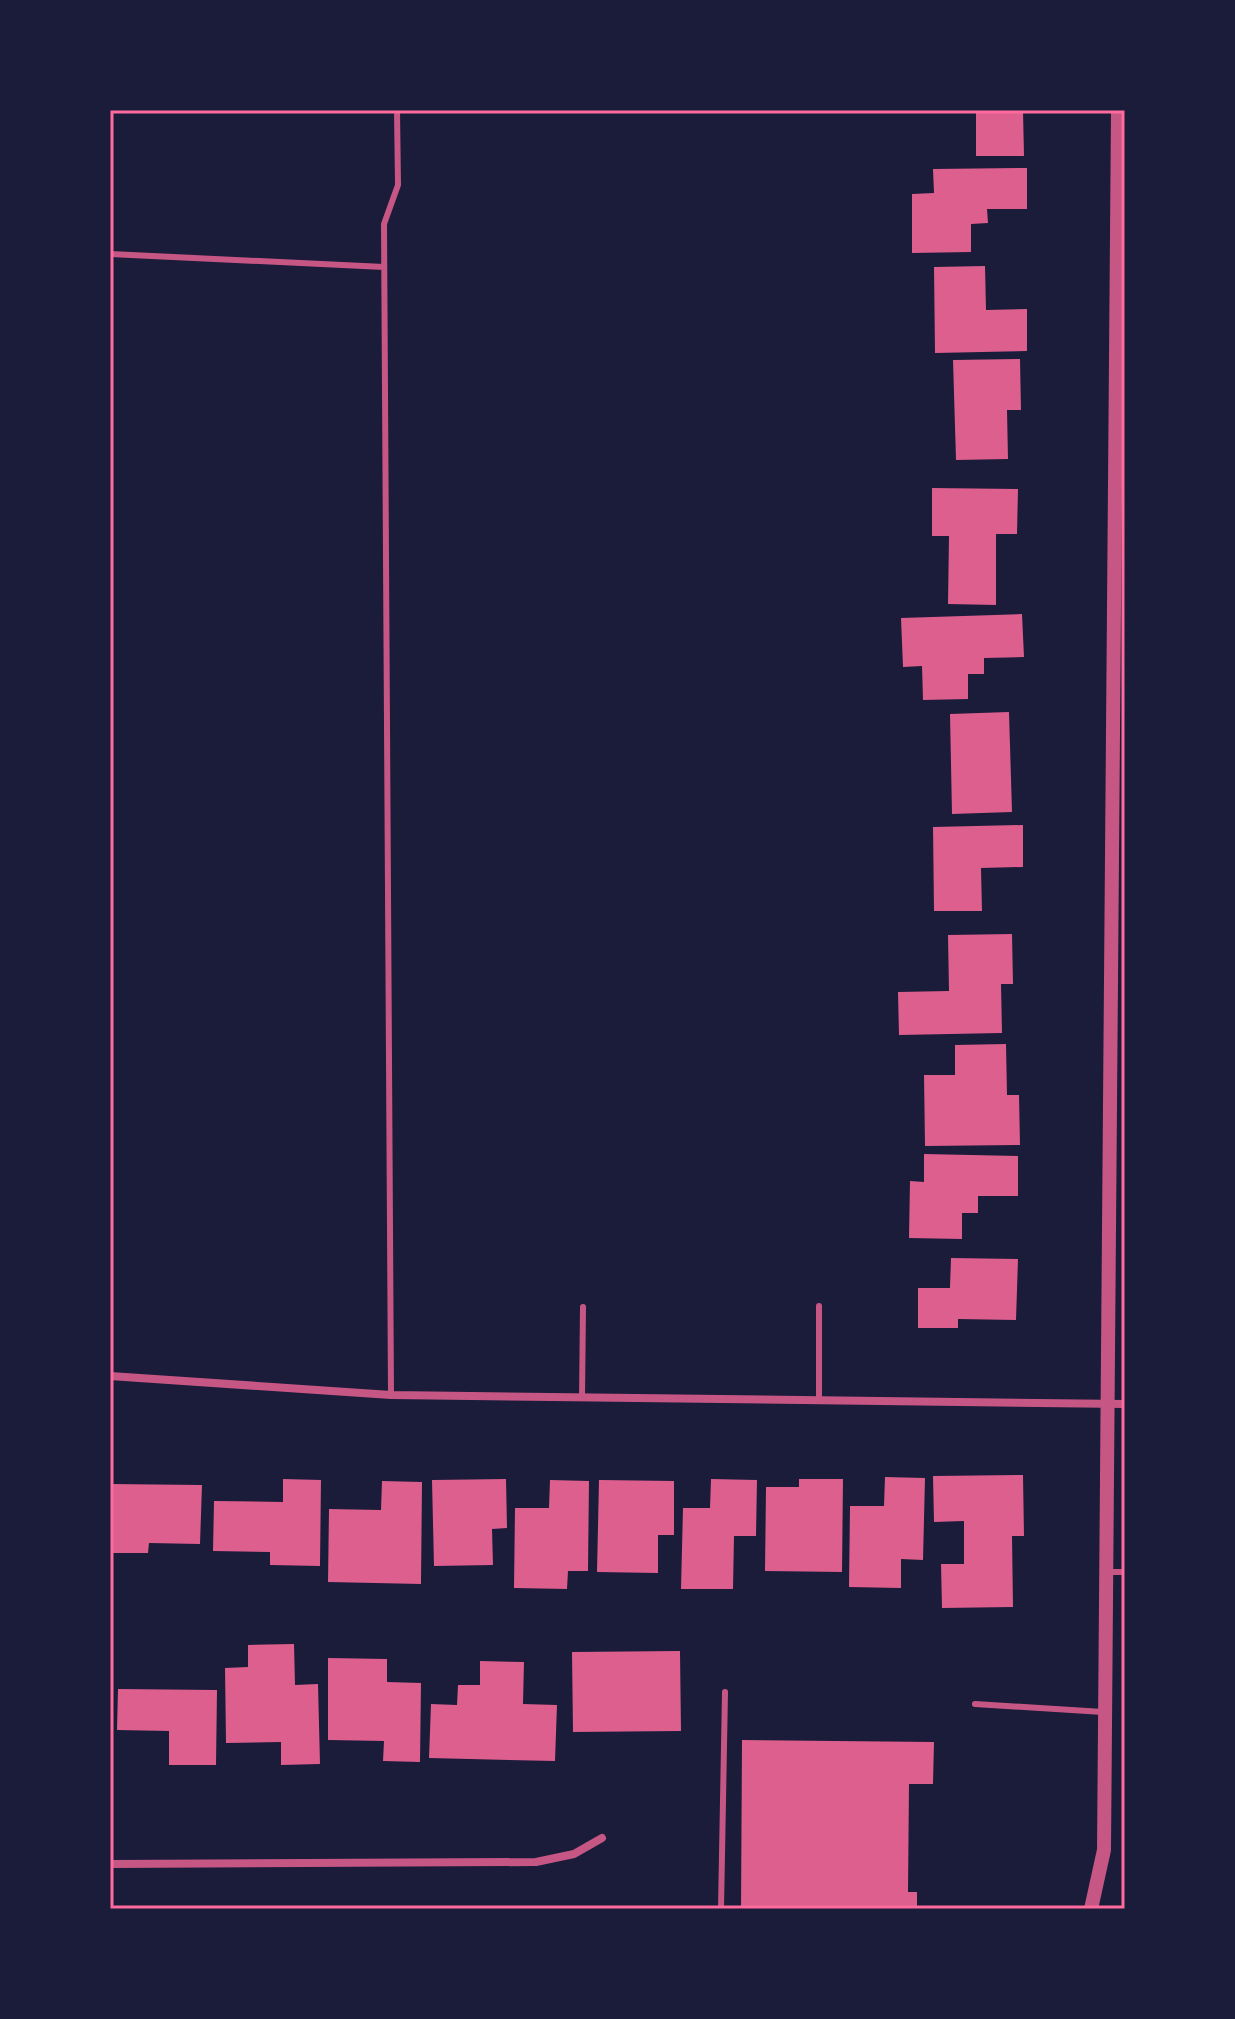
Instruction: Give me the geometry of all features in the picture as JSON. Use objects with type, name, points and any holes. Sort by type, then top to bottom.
[{"type":"street","points":[[1091,1909],[1104,1850],[1105,1404],[1120,483],[1118,110]]},
{"type":"street","points":[[110,1376],[391,1395],[1125,1404]]},
{"type":"street","points":[[110,1864],[536,1862],[574,1854],[602,1838]]},
{"type":"lane","points":[[391,1395],[384,224],[398,185],[397,110]]},
{"type":"lane","points":[[110,254],[384,267]]},
{"type":"lane","points":[[819,1306],[819,1400]]},
{"type":"lane","points":[[582,1398],[583,1307]]},
{"type":"lane","points":[[1106,1572],[1125,1572]]},
{"type":"lane","points":[[721,1909],[725,1692]]},
{"type":"lane","points":[[975,1704],[1105,1712]]},
{"type":"building","points":[[935,110],[974,110],[974,113],[935,113]]},
{"type":"building","points":[[976,110],[1023,110],[1024,156],[976,156]]},
{"type":"building","points":[[1027,168],[1027,209],[987,209],[988,223],[971,224],[971,252],[912,253],[912,194],[934,193],[933,169]]},
{"type":"building","points":[[985,266],[986,310],[1027,309],[1027,351],[935,353],[934,267]]},
{"type":"building","points":[[1020,359],[1021,410],[1007,410],[1008,459],[956,460],[953,360]]},
{"type":"building","points":[[932,488],[1018,489],[1017,534],[996,534],[996,605],[948,604],[949,536],[932,536]]},
{"type":"building","points":[[1022,614],[1024,657],[984,658],[984,674],[968,674],[968,699],[923,700],[922,666],[903,667],[901,618]]},
{"type":"building","points":[[1009,712],[1012,812],[952,814],[950,714]]},
{"type":"building","points":[[1023,825],[1023,867],[981,868],[982,911],[934,911],[933,827]]},
{"type":"building","points":[[1012,934],[1013,984],[1001,984],[1002,1033],[899,1035],[898,992],[949,991],[948,935]]},
{"type":"building","points":[[1006,1044],[1007,1095],[1019,1095],[1020,1145],[925,1146],[924,1075],[955,1075],[955,1045]]},
{"type":"building","points":[[924,1154],[1018,1156],[1018,1196],[978,1196],[978,1213],[962,1213],[962,1239],[909,1238],[910,1181],[924,1182]]},
{"type":"building","points":[[951,1258],[1018,1259],[1016,1320],[958,1319],[958,1328],[918,1328],[918,1288],[950,1288]]},
{"type":"building","points":[[1023,1475],[1024,1536],[1012,1536],[1013,1607],[942,1608],[941,1564],[964,1564],[964,1521],[934,1522],[933,1476]]},
{"type":"building","points":[[885,1477],[925,1478],[923,1560],[901,1559],[901,1588],[849,1587],[850,1506],[884,1506]]},
{"type":"building","points":[[283,1479],[321,1480],[320,1566],[270,1565],[270,1552],[213,1551],[214,1501],[283,1502]]},
{"type":"building","points":[[506,1479],[507,1528],[492,1529],[493,1565],[434,1566],[432,1480]]},
{"type":"building","points":[[711,1479],[757,1480],[756,1536],[734,1536],[733,1589],[681,1589],[683,1508],[710,1508]]},
{"type":"building","points":[[799,1479],[843,1479],[842,1572],[765,1571],[766,1487],[799,1487]]},
{"type":"building","points":[[550,1480],[589,1481],[588,1571],[568,1571],[567,1589],[514,1588],[515,1508],[549,1508]]},
{"type":"building","points":[[599,1480],[674,1481],[674,1535],[658,1535],[658,1573],[597,1572]]},
{"type":"building","points":[[382,1481],[422,1482],[421,1584],[328,1582],[329,1509],[381,1510]]},
{"type":"building","points":[[110,1484],[202,1485],[200,1544],[149,1543],[148,1553],[110,1553]]},
{"type":"building","points":[[294,1644],[295,1685],[318,1684],[320,1764],[281,1765],[281,1742],[226,1743],[225,1668],[248,1667],[248,1645]]},
{"type":"building","points":[[680,1651],[681,1731],[573,1732],[572,1652]]},
{"type":"building","points":[[328,1658],[387,1659],[387,1682],[421,1683],[420,1762],[383,1761],[384,1741],[328,1740]]},
{"type":"building","points":[[480,1661],[524,1662],[523,1704],[557,1705],[555,1761],[429,1758],[431,1704],[457,1705],[458,1685],[480,1685]]},
{"type":"building","points":[[118,1689],[217,1690],[216,1765],[169,1765],[169,1731],[117,1730]]},
{"type":"building","points":[[742,1740],[934,1742],[933,1784],[909,1784],[908,1892],[917,1892],[917,1909],[741,1909]]}]
